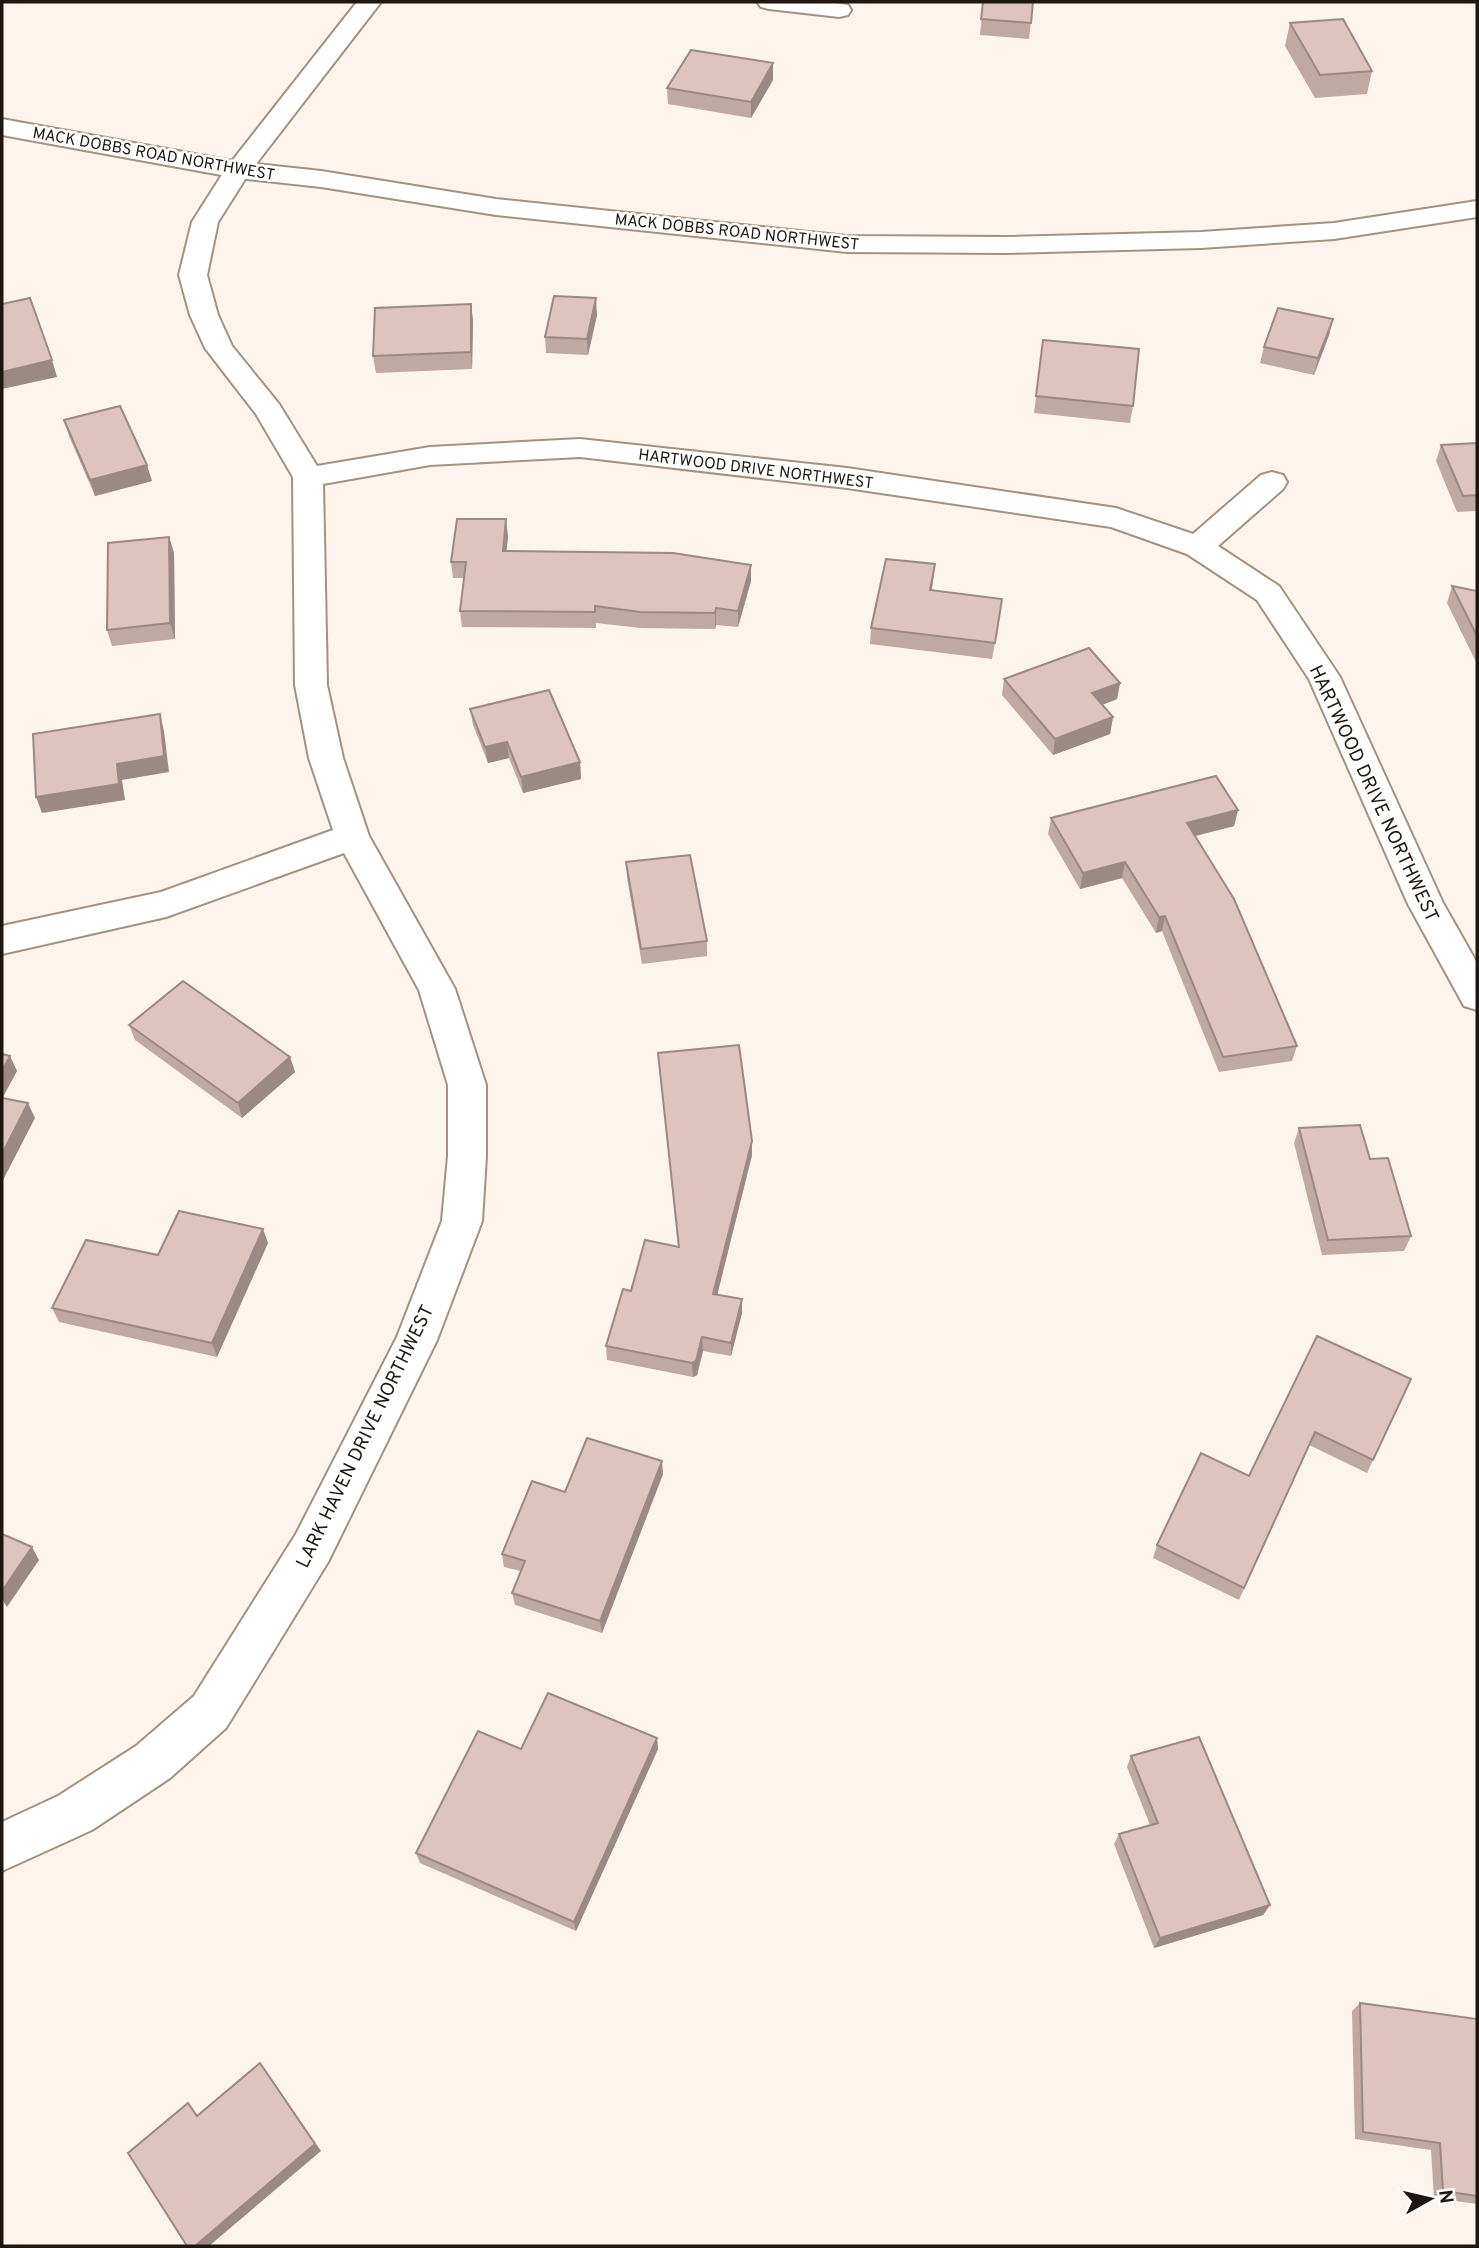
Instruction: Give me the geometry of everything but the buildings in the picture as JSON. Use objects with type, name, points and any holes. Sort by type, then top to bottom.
[{"type":"street","points":[[309,477],[269,410],[219,348],[204,315],[192,275],[205,222],[238,170],[369,2]]},
{"type":"street","points":[[769,2],[839,10]]},
{"type":"street","name":"MACK DOBBS ROAD NORTHWEST","points":[[2,127],[238,170],[321,179],[496,207],[847,244],[1005,245],[1201,240],[1334,231],[1477,209]]},
{"type":"street","name":"HARTWOOD DRIVE NORTHWEST","points":[[309,477],[430,456],[497,450],[580,448],[846,478],[1116,518],[1198,547],[1268,593],[1324,677],[1426,904],[1477,996]]},
{"type":"street","name":"LARK HAVEN DRIVE NORTHWEST","points":[[2,1847],[75,1813],[153,1762],[210,1712],[312,1548],[416,1340],[462,1221],[467,1156],[467,1085],[437,989],[352,836],[326,758],[311,685],[309,477]]},
{"type":"street","points":[[1198,547],[1272,482]]},
{"type":"street","points":[[2,940],[166,904],[352,836]]}]
